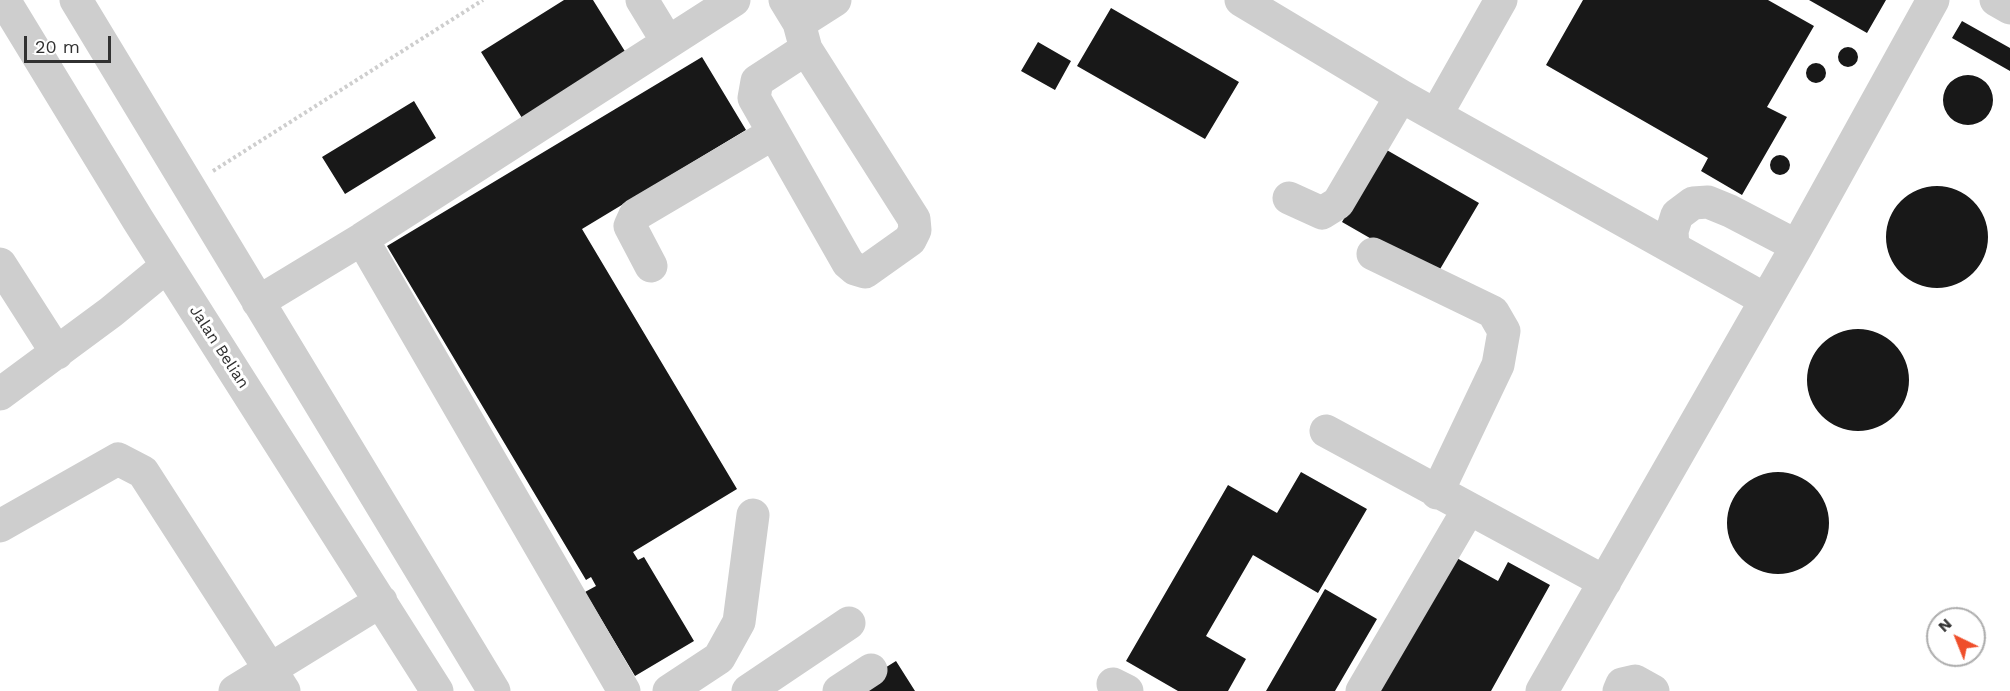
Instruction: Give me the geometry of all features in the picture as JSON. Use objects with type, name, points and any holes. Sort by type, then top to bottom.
[{"type":"street","name":"Jalan Belian","points":[[3,0],[167,266],[437,691]]},
{"type":"street","points":[[76,0],[494,691]]},
{"type":"street","points":[[642,0],[667,41]]},
{"type":"street","points":[[258,302],[362,239],[734,0]]},
{"type":"street","points":[[797,24],[914,219],[915,230],[910,240],[865,272],[855,269],[848,263],[754,98],[758,81],[797,24],[835,0]]},
{"type":"street","points":[[1241,0],[1401,96],[1766,300]]},
{"type":"street","points":[[1436,116],[1501,0]]},
{"type":"street","points":[[1542,691],[1797,246],[1933,0]]},
{"type":"street","points":[[1996,0],[2010,8]]},
{"type":"street","points":[[1288,198],[1322,213],[1338,202],[1401,96]]},
{"type":"street","points":[[651,267],[630,226],[635,215],[774,133]]},
{"type":"street","points":[[1673,248],[1672,231],[1677,215],[1693,203],[1708,202],[1797,246]]},
{"type":"street","points":[[362,239],[624,691]]},
{"type":"street","points":[[1373,254],[1493,312],[1504,331],[1498,364],[1437,493]]},
{"type":"street","points":[[0,264],[57,353]]},
{"type":"street","points":[[0,394],[57,353],[167,266]]},
{"type":"street","points":[[1326,431],[1468,510],[1605,582]]},
{"type":"street","points":[[0,526],[118,459],[143,472],[278,680]]},
{"type":"street","points":[[1362,691],[1468,510]]},
{"type":"street","points":[[669,691],[719,658],[739,622],[753,515]]},
{"type":"street","points":[[235,691],[278,680],[381,601]]},
{"type":"street","points":[[748,691],[849,623]]},
{"type":"street","points":[[838,691],[871,670]]},
{"type":"street","points":[[1619,691],[1622,684],[1635,681],[1653,691]]},
{"type":"path","points":[[190,186],[483,0]]},
{"type":"building","points":[[564,0],[593,0],[631,61],[527,126],[481,52]]},
{"type":"building","points":[[1583,0],[1768,0],[1814,26],[1767,107],[1787,117],[1742,195],[1701,171],[1708,158],[1546,65]]},
{"type":"building","points":[[1809,0],[1886,0],[1867,33]]},
{"type":"building","points":[[1111,8],[1239,82],[1205,139],[1077,66]]},
{"type":"building","points":[[1962,21],[2010,48],[2010,71],[1952,38]]},
{"type":"building","points":[[1038,42],[1071,61],[1055,90],[1021,71]]},
{"type":"building","points":[[1848,47],[1855,50],[1858,57],[1855,64],[1848,67],[1841,64],[1838,57],[1841,50]]},
{"type":"building","points":[[702,57],[746,130],[582,229],[737,489],[633,552],[638,560],[644,557],[694,641],[635,676],[585,592],[596,586],[591,577],[586,580],[387,246]]},
{"type":"building","points":[[1816,63],[1823,66],[1826,73],[1823,80],[1816,83],[1809,80],[1806,73],[1809,66]]},
{"type":"building","points":[[1963,75],[1973,75],[1986,82],[1993,95],[1993,105],[1986,118],[1973,125],[1963,125],[1954,121],[1947,114],[1943,105],[1943,95],[1947,86],[1954,79]]},
{"type":"building","points":[[414,101],[436,138],[345,194],[322,157]]},
{"type":"building","points":[[1385,149],[1479,203],[1436,276],[1342,222]]},
{"type":"building","points":[[1780,155],[1787,158],[1790,165],[1787,172],[1780,175],[1773,172],[1770,165],[1773,158]]},
{"type":"building","points":[[1937,186],[1966,194],[1980,208],[1988,237],[1980,266],[1966,280],[1937,288],[1908,280],[1894,266],[1886,237],[1894,208],[1908,194]]},
{"type":"building","points":[[1858,329],[1887,337],[1901,351],[1909,380],[1901,409],[1887,423],[1858,431],[1829,423],[1815,409],[1807,380],[1815,351],[1829,337]]},
{"type":"building","points":[[1301,472],[1367,509],[1318,593],[1253,555],[1206,636],[1246,659],[1228,691],[1178,691],[1126,661],[1228,485],[1277,513]]},
{"type":"building","points":[[1778,472],[1807,480],[1821,494],[1829,523],[1821,552],[1807,566],[1778,574],[1749,566],[1735,552],[1727,523],[1735,494],[1749,480]]},
{"type":"building","points":[[1446,552],[1498,581],[1508,562],[1550,585],[1491,691],[1369,691]]},
{"type":"building","points":[[1325,589],[1377,619],[1335,691],[1266,691]]},
{"type":"building","points":[[896,661],[915,691],[848,691]]}]
